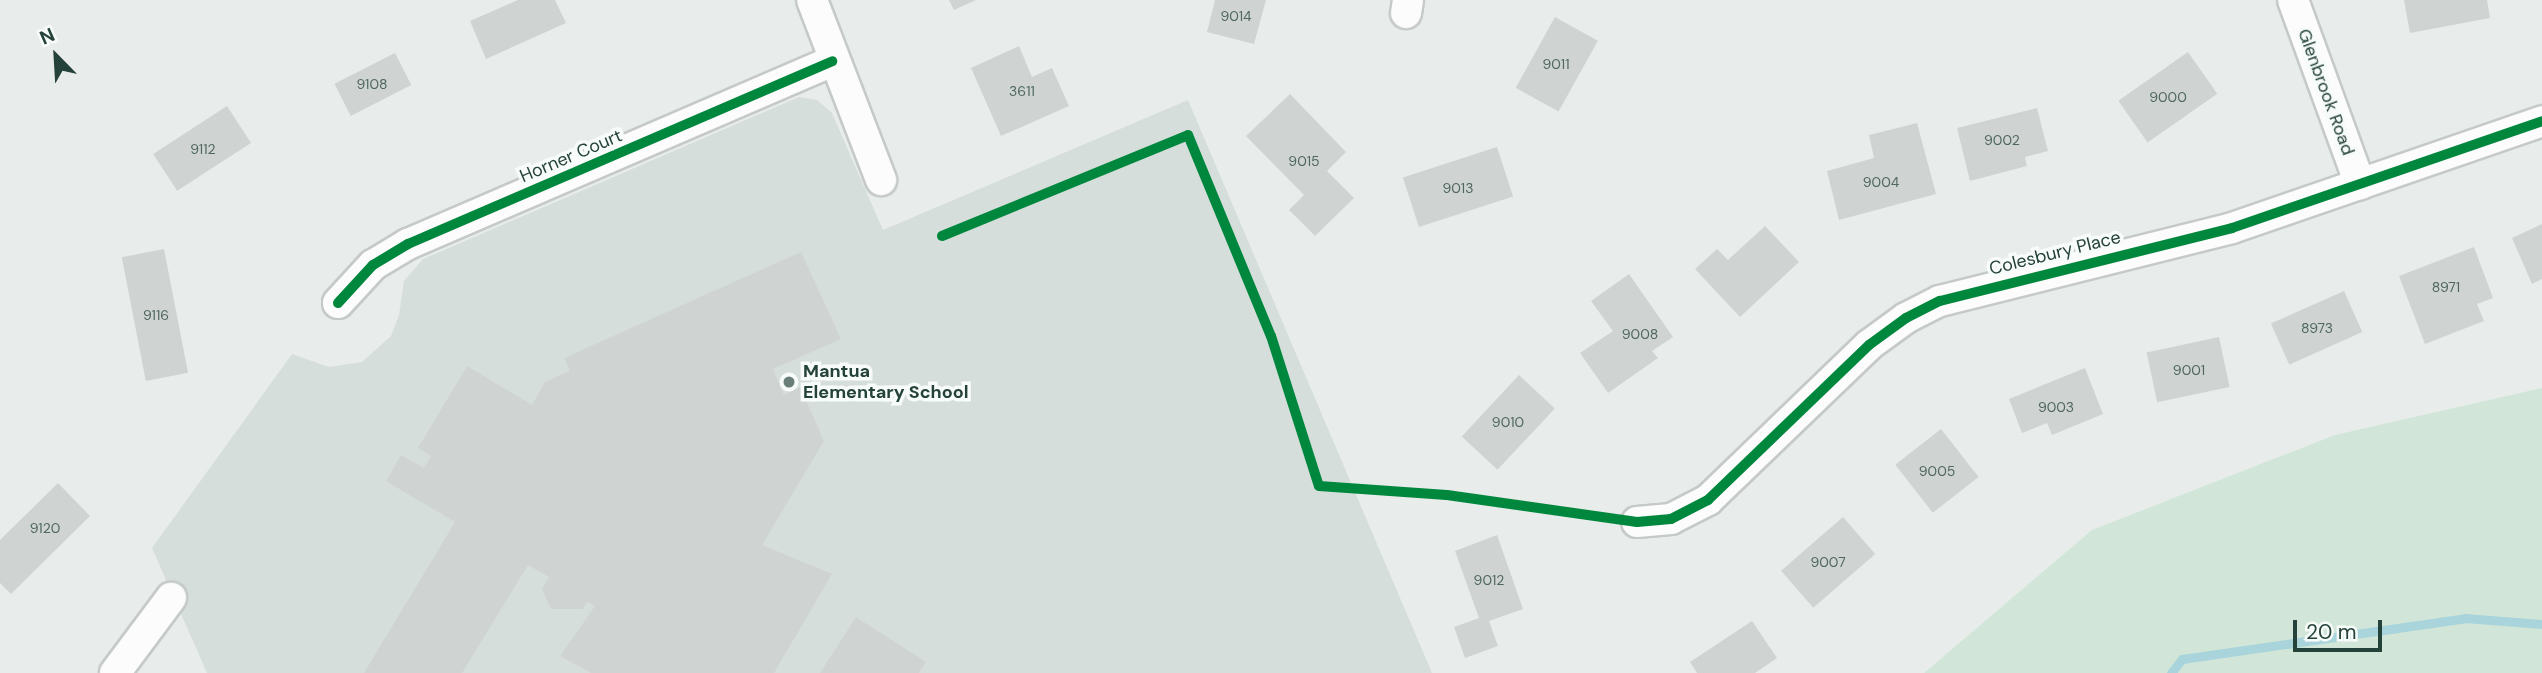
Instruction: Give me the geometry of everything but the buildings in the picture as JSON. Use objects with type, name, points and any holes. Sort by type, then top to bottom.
[{"type":"street","points":[[812,0],[832,61],[881,180]]},
{"type":"street","name":"Glenbrook Road","points":[[2293,0],[2360,184]]},
{"type":"street","name":"Horner Court","points":[[338,303],[373,265],[408,244],[832,61]]},
{"type":"street","name":"Colesbury Place","points":[[1637,522],[1671,519],[1708,500],[1869,345],[1906,317],[1940,301],[2232,229],[2542,121]]},
{"type":"street","points":[[115,673],[171,598]]},
{"type":"shaded area","name":"Mantua Elementary School","points":[[799,97],[817,100],[832,113],[883,230],[1188,100],[1432,673],[207,673],[152,548],[292,354],[329,367],[362,362],[391,336],[399,315],[404,281],[423,259]]},
{"type":"green space","points":[[2542,388],[2542,673],[1924,673],[2092,530],[2335,435]]},
{"type":"waterway","points":[[2171,673],[2182,659],[2465,618],[2542,624]]},
{"type":"cycle path","points":[[338,303],[373,265],[408,244],[832,61]]},
{"type":"cycle path","points":[[942,236],[1188,135],[1271,336],[1319,486],[1447,495],[1637,522],[1671,519],[1708,500],[1869,345],[1906,318],[1940,301],[2232,228],[2542,121]]},
{"type":"place","name":"Mantua Elementary School","points":[[789,382]]}]
